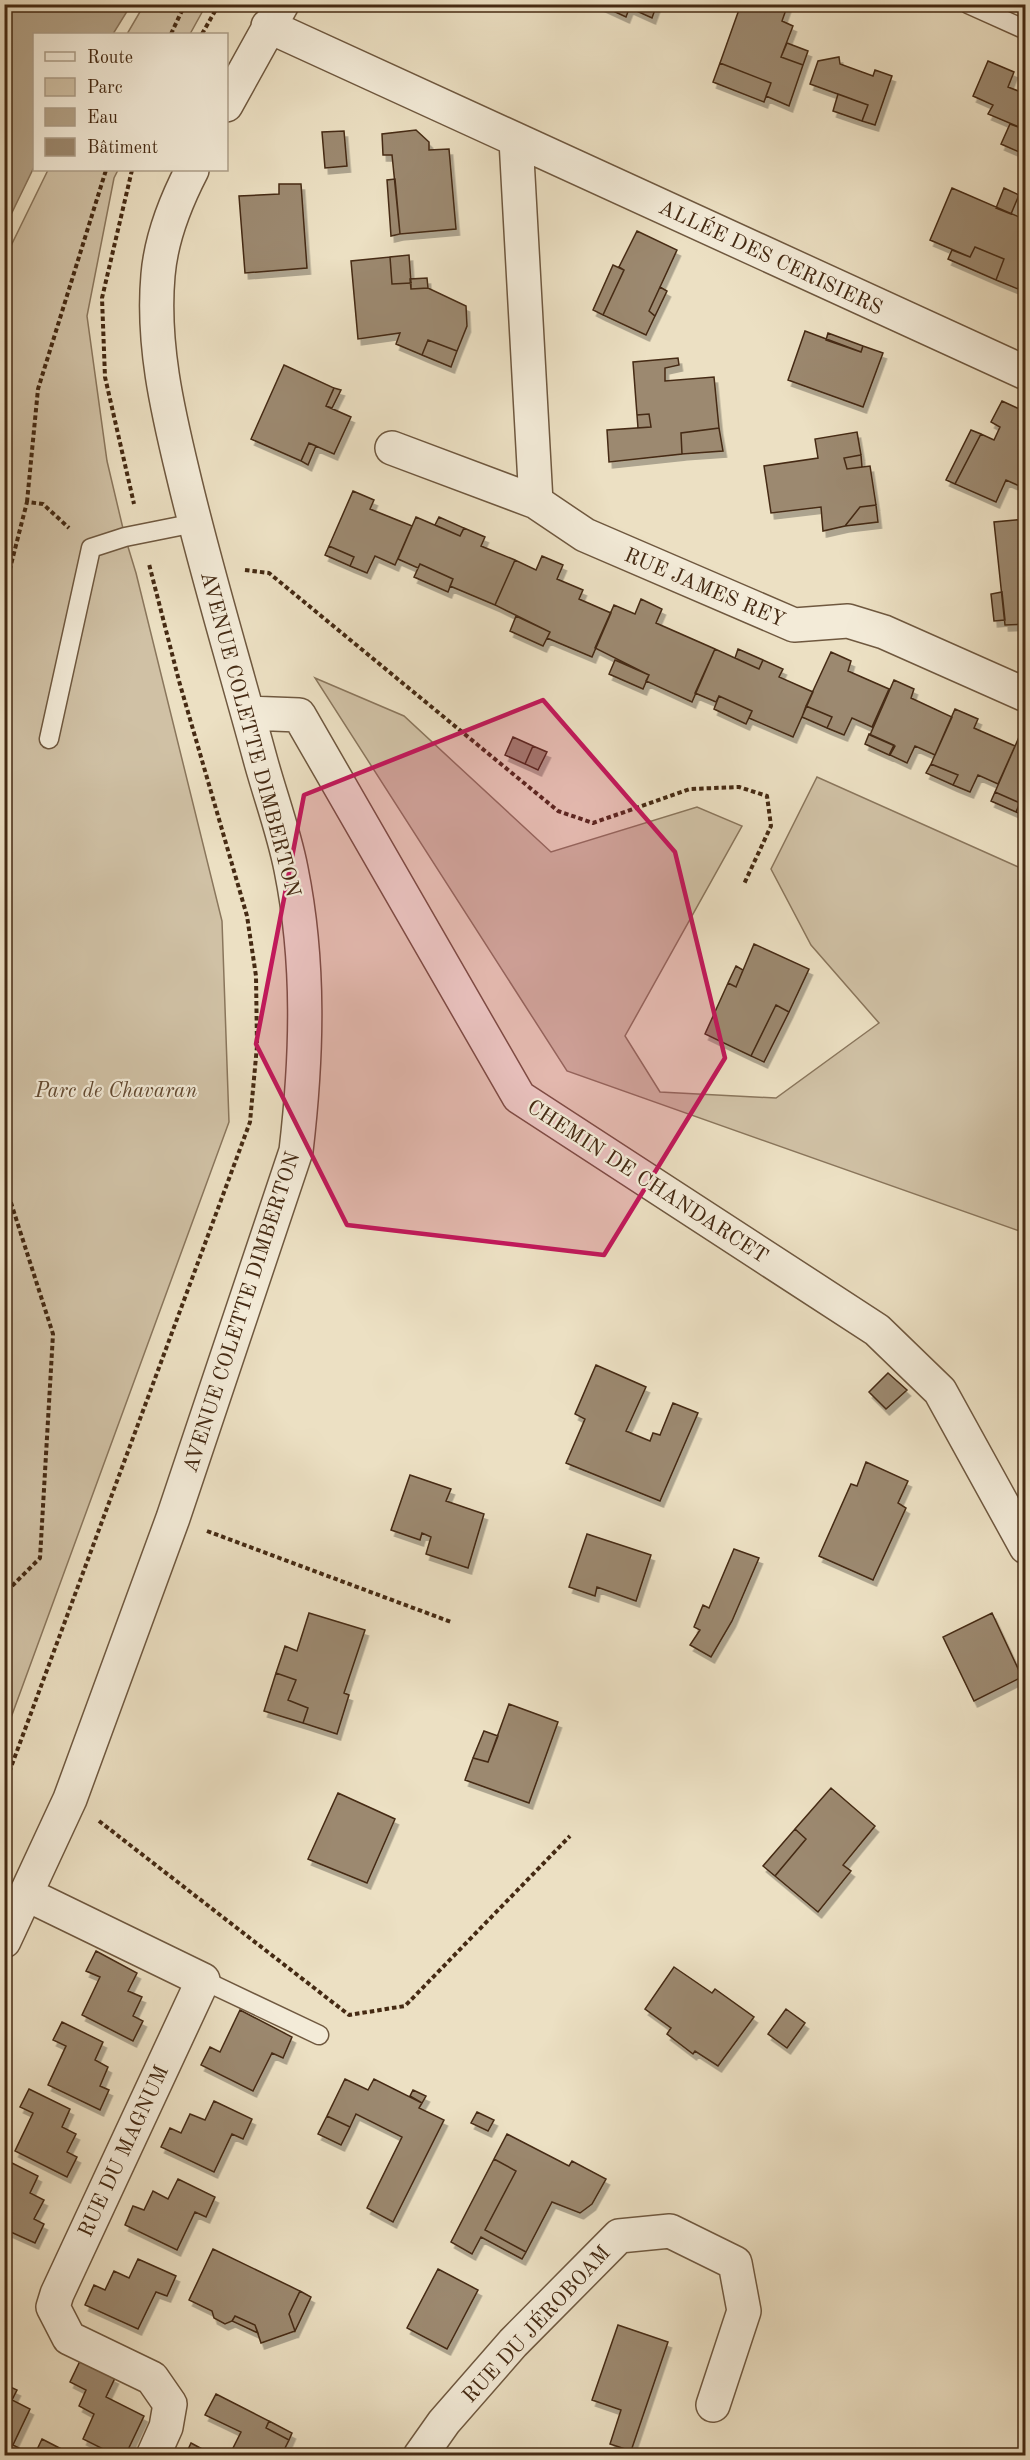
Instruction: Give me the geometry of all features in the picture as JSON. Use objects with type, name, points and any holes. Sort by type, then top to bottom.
[{"type":"street","points":[[228,101],[275,15]]},
{"type":"street","name":"ALLÉE DES CERISIERS","points":[[275,15],[516,140],[1026,373]]},
{"type":"street","points":[[516,140],[536,502]]},
{"type":"street","name":"AVENUE COLETTE DIMBERTON","points":[[4,1941],[70,1799],[173,1518],[296,1151],[303,1090],[306,1023],[303,948],[291,869],[195,523],[166,406],[157,344],[158,273],[170,219],[192,171]]},
{"type":"street","name":"RUE JAMES REY","points":[[392,448],[536,502],[585,535],[794,625],[848,621],[884,632],[1026,695]]},
{"type":"street","name":"CHEMIN DE CHANDARCET","points":[[248,713],[299,715],[519,1097],[877,1330],[940,1391],[1026,1547]]},
{"type":"street","points":[[26,1894],[203,1980]]},
{"type":"street","name":"RUE DU MAGNUM","points":[[153,2456],[166,2427],[170,2404],[152,2378],[69,2338],[53,2307],[203,1980]]},
{"type":"street","name":"RUE DU JÉROBOAM","points":[[420,2456],[444,2422],[513,2343],[619,2236],[670,2231],[735,2263],[744,2311],[713,2405]]},
{"type":"lane","points":[[968,4],[1026,30]]},
{"type":"lane","points":[[49,739],[91,548],[124,537],[195,523]]},
{"type":"lane","points":[[203,1980],[319,2035]]},
{"type":"path","points":[[171,33],[185,4]]},
{"type":"path","points":[[203,33],[219,4]]},
{"type":"path","points":[[4,592],[27,502],[38,389],[106,171]]},
{"type":"path","points":[[4,1786],[250,1122],[257,1046],[256,976],[248,916],[179,681],[141,535],[105,377],[102,298],[132,171]]},
{"type":"path","points":[[27,502],[43,504],[91,548]]},
{"type":"path","points":[[206,564],[269,573],[558,811],[592,823],[690,789],[739,787],[767,796],[771,826],[744,884]]},
{"type":"path","points":[[4,1180],[53,1334],[40,1558],[4,1594]]},
{"type":"path","points":[[173,1518],[451,1622]]},
{"type":"path","points":[[70,1799],[350,2015],[405,2006],[570,1836]]},
{"type":"highlighted area","points":[[543,700],[675,852],[725,1058],[604,1255],[347,1225],[256,1044],[304,795]]},
{"type":"green space","points":[[144,4],[206,5],[191,33],[128,33]]},
{"type":"green space","name":"Parc de Chavaran","points":[[48,171],[118,171],[114,178],[87,316],[107,461],[222,921],[229,1122],[5,1734],[5,258]]},
{"type":"green space","points":[[315,678],[404,716],[551,852],[697,807],[742,826],[625,1036],[660,1092],[776,1098],[879,1023],[811,945],[771,869],[817,777],[1025,870],[1025,1233],[567,1071]]},
{"type":"water","points":[[5,4],[131,5],[114,33],[33,33],[33,169],[5,227]]},
{"type":"building","points":[[598,4],[631,4],[626,17]]},
{"type":"building","points":[[631,4],[657,4],[652,18],[630,8]]},
{"type":"building","points":[[741,4],[788,4],[782,21],[793,26],[781,57],[803,65],[789,106],[766,96],[771,83],[720,63]]},
{"type":"building","points":[[787,43],[808,51],[803,65],[781,57]]},
{"type":"building","points":[[839,57],[840,64],[873,76],[875,70],[892,76],[875,125],[862,121],[868,105],[810,84],[818,61]]},
{"type":"building","points":[[988,61],[1014,72],[1008,87],[1026,94],[1026,130],[988,114],[993,105],[973,96]]},
{"type":"building","points":[[720,63],[771,83],[764,102],[713,82]]},
{"type":"building","points":[[838,94],[868,105],[862,121],[833,111]]},
{"type":"building","points":[[1010,124],[1026,130],[1026,155],[1001,144]]},
{"type":"building","points":[[416,130],[429,142],[429,150],[449,149],[456,229],[400,234],[392,155],[383,155],[382,134]]},
{"type":"building","points":[[344,131],[347,166],[325,168],[322,132]]},
{"type":"building","points":[[395,179],[400,234],[391,236],[387,180]]},
{"type":"building","points":[[279,184],[301,184],[307,268],[245,273],[239,196],[279,194]]},
{"type":"building","points":[[952,188],[1026,220],[1026,283],[1021,281],[1018,289],[996,280],[1004,259],[975,247],[970,257],[930,240]]},
{"type":"building","points":[[1004,188],[1019,195],[1011,214],[996,208]]},
{"type":"building","points":[[637,231],[677,250],[649,311],[655,316],[646,335],[603,315],[624,270],[619,267]]},
{"type":"building","points":[[975,247],[1004,259],[996,280],[948,259],[952,250],[970,257]]},
{"type":"building","points":[[409,255],[411,283],[392,284],[390,257]]},
{"type":"building","points":[[390,257],[392,284],[411,283],[411,289],[428,288],[466,306],[467,326],[457,351],[428,340],[422,355],[396,344],[400,333],[358,339],[351,261]]},
{"type":"building","points":[[613,265],[624,270],[603,315],[593,310]]},
{"type":"building","points":[[427,278],[428,288],[411,289],[410,279]]},
{"type":"building","points":[[660,287],[667,291],[655,316],[649,311]]},
{"type":"building","points":[[805,331],[861,352],[863,346],[883,353],[863,407],[788,380]]},
{"type":"building","points":[[828,333],[863,346],[861,352],[826,340]]},
{"type":"building","points":[[428,340],[457,351],[451,367],[422,355]]},
{"type":"building","points":[[678,358],[679,365],[665,368],[665,381],[714,377],[719,428],[681,433],[682,454],[609,462],[607,430],[651,427],[649,414],[637,415],[633,362]]},
{"type":"building","points":[[284,365],[334,388],[326,406],[351,417],[334,454],[309,443],[301,461],[251,439]]},
{"type":"building","points":[[334,388],[341,390],[332,408],[326,406]]},
{"type":"building","points":[[1002,401],[1026,412],[1026,489],[1006,480],[996,502],[955,484],[981,434],[994,440],[1000,427],[991,422]]},
{"type":"building","points":[[649,414],[651,427],[638,428],[637,415]]},
{"type":"building","points":[[719,428],[723,451],[682,454],[681,433]]},
{"type":"building","points":[[971,430],[981,434],[955,484],[946,480]]},
{"type":"building","points":[[857,432],[861,455],[844,458],[847,469],[870,466],[876,505],[860,507],[845,526],[823,531],[821,507],[771,513],[764,466],[818,458],[815,439]]},
{"type":"building","points":[[309,443],[316,446],[308,465],[301,461]]},
{"type":"building","points":[[861,455],[862,467],[847,469],[844,458]]},
{"type":"building","points":[[353,491],[374,500],[370,509],[412,526],[395,565],[375,556],[367,573],[350,566],[354,557],[329,546]]},
{"type":"building","points":[[876,505],[878,522],[845,526],[860,507]]},
{"type":"building","points":[[416,517],[460,536],[464,528],[485,537],[481,546],[515,560],[495,605],[450,586],[453,579],[420,564],[418,568],[398,559]]},
{"type":"building","points":[[439,517],[464,528],[460,536],[435,525]]},
{"type":"building","points":[[1026,519],[1026,624],[1005,625],[994,522]]},
{"type":"building","points":[[329,546],[354,557],[350,566],[325,555]]},
{"type":"building","points":[[542,556],[563,565],[557,579],[583,590],[579,599],[611,613],[592,657],[547,638],[550,632],[495,605],[515,560],[536,570]]},
{"type":"building","points":[[420,564],[453,579],[448,592],[414,577]]},
{"type":"building","points":[[1002,592],[1005,620],[994,621],[991,594]]},
{"type":"building","points":[[641,599],[662,609],[656,623],[715,649],[692,702],[646,681],[649,675],[595,648],[614,605],[635,614]]},
{"type":"building","points":[[516,616],[550,632],[543,646],[510,631]]},
{"type":"building","points":[[715,649],[759,669],[763,660],[783,669],[779,677],[813,692],[793,737],[749,718],[752,711],[719,696],[716,702],[695,693]]},
{"type":"building","points":[[738,649],[763,660],[759,669],[735,658]]},
{"type":"building","points":[[831,652],[851,661],[848,671],[889,689],[872,727],[852,718],[844,735],[827,728],[832,717],[806,706]]},
{"type":"building","points":[[615,660],[649,675],[643,689],[609,674]]},
{"type":"building","points":[[894,680],[914,689],[911,698],[952,717],[935,755],[915,746],[907,763],[890,755],[895,746],[870,735]]},
{"type":"building","points":[[719,696],[752,711],[746,724],[714,709]]},
{"type":"building","points":[[806,706],[832,717],[827,728],[802,717]]},
{"type":"building","points":[[955,709],[978,719],[974,728],[1015,746],[998,784],[978,775],[970,792],[953,785],[958,775],[931,764]]},
{"type":"building","points":[[869,734],[894,745],[889,755],[865,744]]},
{"type":"building","points":[[513,737],[533,746],[525,764],[505,755]]},
{"type":"building","points":[[1019,737],[1026,740],[1026,817],[1016,812],[1020,803],[995,792]]},
{"type":"building","points":[[533,746],[547,752],[538,770],[525,764]]},
{"type":"building","points":[[931,764],[958,775],[953,785],[926,773]]},
{"type":"building","points":[[995,792],[1020,803],[1016,812],[991,801]]},
{"type":"building","points":[[754,944],[809,969],[789,1012],[776,1005],[751,1056],[705,1034],[728,983],[736,987]]},
{"type":"building","points":[[736,966],[743,970],[736,987],[728,983]]},
{"type":"building","points":[[776,1005],[789,1012],[764,1062],[751,1056]]},
{"type":"building","points":[[596,1365],[646,1387],[626,1431],[650,1441],[653,1433],[660,1435],[673,1403],[698,1413],[660,1501],[566,1463],[585,1419],[575,1414]]},
{"type":"building","points":[[888,1373],[907,1390],[886,1409],[869,1392]]},
{"type":"building","points":[[866,1462],[908,1481],[898,1503],[906,1508],[873,1580],[819,1556],[851,1484],[857,1486]]},
{"type":"building","points":[[410,1475],[451,1489],[446,1501],[484,1514],[468,1568],[426,1554],[431,1537],[422,1533],[420,1540],[391,1530]]},
{"type":"building","points":[[587,1534],[651,1555],[636,1601],[597,1587],[595,1596],[569,1587]]},
{"type":"building","points":[[734,1549],[759,1558],[732,1621],[711,1657],[690,1645],[700,1630],[694,1627],[703,1605],[709,1608]]},
{"type":"building","points":[[309,1613],[365,1630],[344,1693],[349,1695],[337,1734],[303,1723],[308,1708],[288,1700],[296,1680],[276,1673],[285,1646],[297,1651]]},
{"type":"building","points":[[992,1613],[1022,1677],[974,1701],[943,1637]]},
{"type":"building","points":[[276,1673],[296,1680],[288,1700],[308,1708],[303,1723],[264,1711]]},
{"type":"building","points":[[509,1704],[558,1722],[529,1803],[465,1780],[473,1758],[488,1762]]},
{"type":"building","points":[[484,1731],[498,1736],[488,1762],[473,1758]]},
{"type":"building","points":[[831,1788],[875,1826],[843,1865],[851,1871],[818,1912],[775,1876],[806,1839],[795,1829]]},
{"type":"building","points":[[338,1793],[395,1819],[367,1883],[308,1859]]},
{"type":"building","points":[[795,1829],[806,1839],[775,1876],[763,1866]]},
{"type":"building","points":[[96,1951],[137,1973],[128,1991],[142,1997],[133,2016],[143,2021],[133,2041],[82,2015],[100,1977],[86,1971]]},
{"type":"building","points":[[674,1967],[712,1993],[715,1989],[754,2017],[718,2066],[695,2051],[693,2054],[667,2034],[671,2028],[645,2009]]},
{"type":"building","points":[[786,2009],[805,2023],[787,2048],[768,2034]]},
{"type":"building","points":[[240,2010],[292,2037],[283,2058],[272,2053],[253,2091],[201,2065],[210,2047],[220,2052]]},
{"type":"building","points":[[62,2022],[103,2042],[95,2060],[108,2067],[100,2086],[109,2090],[100,2110],[48,2085],[66,2046],[53,2040]]},
{"type":"building","points":[[345,2079],[368,2090],[374,2079],[422,2103],[419,2108],[444,2120],[393,2222],[367,2208],[402,2137],[356,2114],[350,2127],[327,2116]]},
{"type":"building","points":[[29,2089],[70,2109],[62,2127],[76,2134],[67,2152],[77,2157],[67,2177],[15,2151],[33,2113],[20,2107]]},
{"type":"building","points":[[413,2090],[426,2096],[422,2103],[410,2096]]},
{"type":"building","points":[[214,2101],[252,2119],[243,2139],[232,2134],[214,2172],[161,2147],[170,2128],[181,2133],[190,2114],[205,2120]]},
{"type":"building","points":[[477,2112],[494,2120],[488,2131],[471,2123]]},
{"type":"building","points":[[327,2116],[350,2127],[341,2145],[318,2134]]},
{"type":"building","points":[[507,2134],[569,2166],[572,2161],[606,2179],[592,2204],[580,2213],[552,2202],[526,2252],[485,2230],[516,2171],[494,2159]]},
{"type":"building","points":[[4,2159],[38,2176],[30,2193],[44,2200],[34,2219],[44,2224],[35,2243],[4,2229]]},
{"type":"building","points":[[494,2159],[516,2171],[485,2230],[526,2252],[522,2259],[481,2237],[472,2254],[451,2242]]},
{"type":"building","points":[[178,2179],[215,2197],[206,2217],[195,2212],[177,2250],[125,2225],[133,2206],[144,2210],[153,2191],[168,2199]]},
{"type":"building","points":[[213,2249],[300,2291],[289,2314],[295,2331],[261,2343],[255,2325],[235,2316],[232,2321],[225,2324],[214,2318],[212,2311],[189,2300]]},
{"type":"building","points":[[138,2259],[176,2276],[167,2296],[156,2292],[138,2329],[85,2305],[94,2285],[105,2290],[114,2271],[129,2278]]},
{"type":"building","points":[[438,2269],[478,2290],[447,2349],[407,2328]]},
{"type":"building","points":[[300,2291],[311,2297],[295,2331],[289,2314]]},
{"type":"building","points":[[235,2316],[255,2325],[258,2333],[232,2321]]},
{"type":"building","points":[[618,2325],[668,2342],[631,2451],[610,2444],[621,2410],[592,2400]]},
{"type":"building","points":[[80,2361],[115,2378],[106,2397],[144,2416],[125,2456],[117,2456],[83,2439],[94,2414],[79,2406],[86,2390],[70,2382]]},
{"type":"building","points":[[4,2384],[17,2390],[12,2400],[30,2409],[13,2445],[34,2456],[8,2456],[10,2452],[4,2450]]},
{"type":"building","points":[[216,2394],[269,2421],[266,2428],[289,2440],[281,2456],[229,2456],[241,2432],[205,2415]]},
{"type":"building","points":[[269,2421],[292,2433],[289,2440],[266,2428]]},
{"type":"building","points":[[42,2439],[75,2456],[34,2456]]},
{"type":"building","points":[[191,2443],[215,2456],[185,2456]]}]
